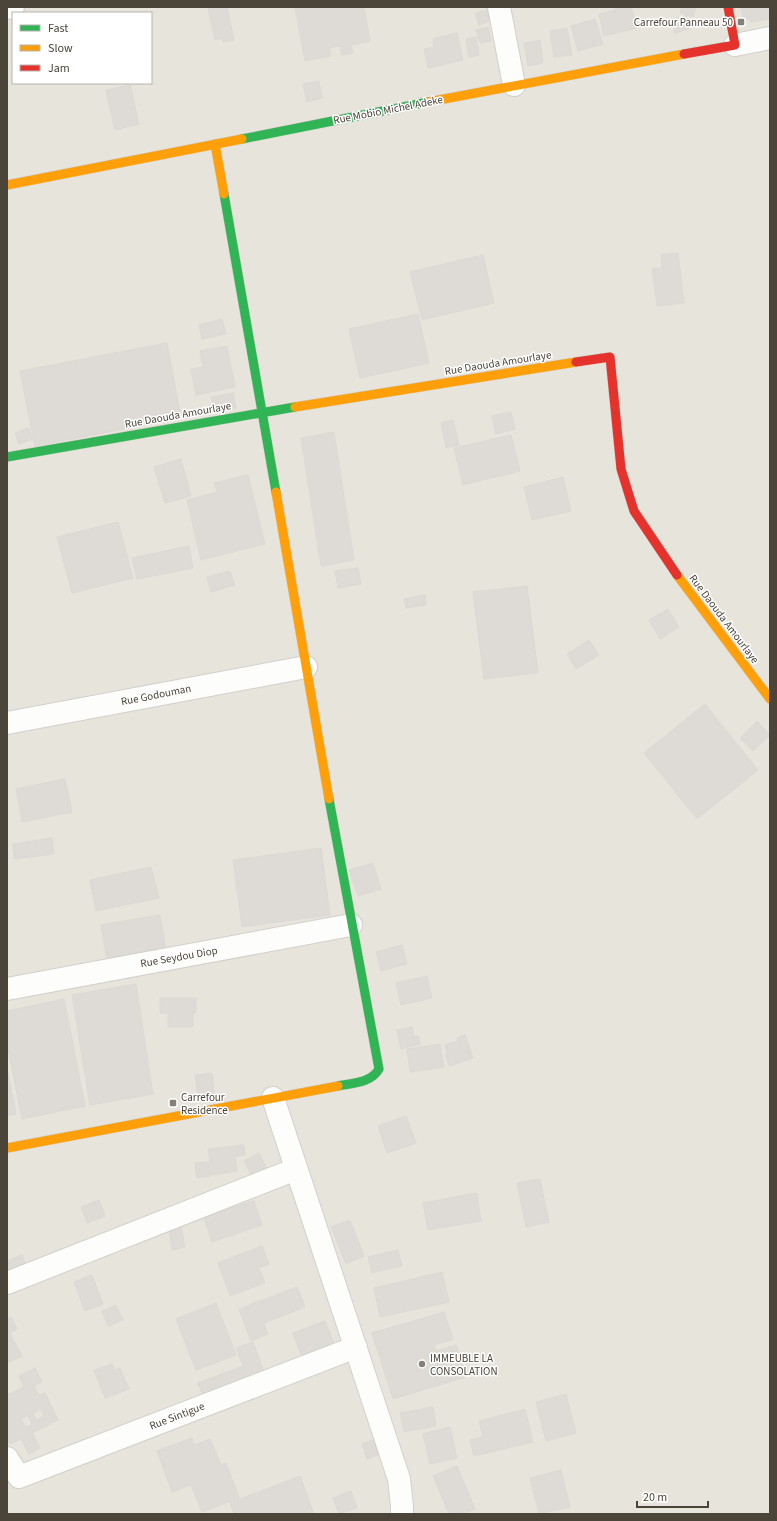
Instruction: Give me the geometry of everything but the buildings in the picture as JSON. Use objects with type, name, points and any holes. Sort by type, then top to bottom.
[{"type":"street","points":[[7,8],[12,7]]},
{"type":"street","points":[[499,7],[514,85]]},
{"type":"street","points":[[728,7],[735,45]]},
{"type":"street","name":"Rue Mobio Michel Adeke","points":[[7,184],[514,85],[770,38]]},
{"type":"street","points":[[7,1148],[365,1081],[375,1076],[379,1069],[351,925],[214,144]]},
{"type":"street","name":"Rue Daouda Amourlaye","points":[[7,457],[260,413],[610,357],[622,470],[634,511],[664,558],[770,699]]},
{"type":"street","name":"Rue Godouman","points":[[7,723],[306,667]]},
{"type":"street","name":"Rue Seydou Diop","points":[[7,989],[351,925]]},
{"type":"street","points":[[273,1098],[399,1479],[402,1514]]},
{"type":"street","points":[[7,1283],[296,1170]]},
{"type":"street","name":"Rue Sintigue","points":[[7,1458],[19,1477],[356,1347]]},
{"type":"shaded area","points":[[7,7],[770,7],[770,1514],[7,1514]]},
{"type":"traffic: fast","points":[[242,139],[428,102]]},
{"type":"traffic: fast","points":[[224,194],[276,492]]},
{"type":"traffic: fast","points":[[7,457],[295,407]]},
{"type":"traffic: fast","points":[[329,799],[379,1069],[376,1074],[366,1080],[338,1086]]},
{"type":"traffic: slow","points":[[428,102],[684,54]]},
{"type":"traffic: slow","points":[[7,185],[242,139]]},
{"type":"traffic: slow","points":[[215,144],[224,194]]},
{"type":"traffic: slow","points":[[295,407],[576,362]]},
{"type":"traffic: slow","points":[[276,492],[329,799]]},
{"type":"traffic: slow","points":[[677,575],[770,699]]},
{"type":"traffic: slow","points":[[7,1148],[338,1086]]},
{"type":"traffic: jam","points":[[684,54],[735,45],[728,7]]},
{"type":"traffic: jam","points":[[576,362],[610,357],[621,469],[634,511],[677,575]]},
{"type":"place","name":"Carrefour Panneau 50","points":[[741,22]]},
{"type":"place","name":"Carrefour Residence","points":[[173,1103]]},
{"type":"place","name":"IMMEUBLE LA CONSOLATION","points":[[422,1364]]}]
